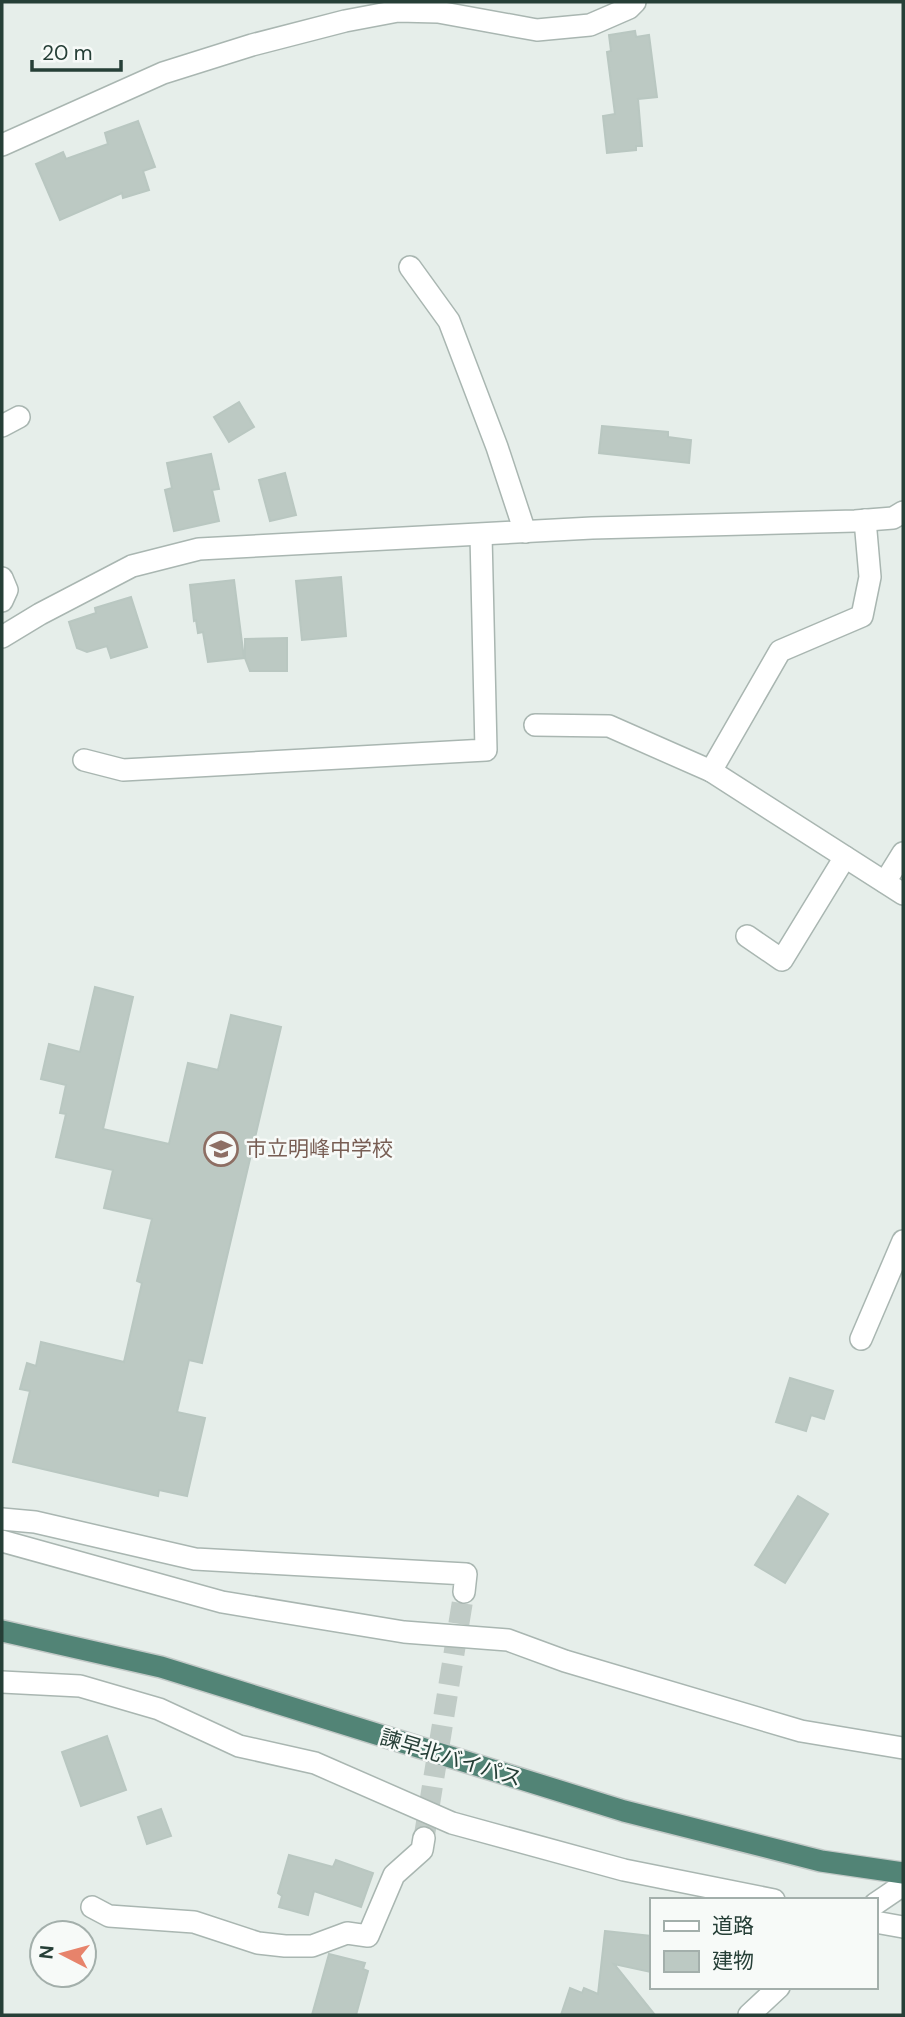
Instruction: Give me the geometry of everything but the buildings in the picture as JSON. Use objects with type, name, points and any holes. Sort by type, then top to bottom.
[{"type":"highway","name":"諫早北バイパス","points":[[2,1631],[160,1668],[624,1811],[821,1861],[903,1873]]},
{"type":"street","points":[[2,145],[163,73],[252,45],[345,21],[398,11],[438,12],[537,30],[590,25],[629,8],[635,2]]},
{"type":"street","points":[[410,267],[449,321],[497,447],[525,532]]},
{"type":"street","points":[[2,637],[132,566],[199,549],[525,532],[865,520],[893,518],[903,512]]},
{"type":"street","points":[[712,771],[780,651],[862,616],[870,577],[865,520]]},
{"type":"street","points":[[83,760],[123,770],[486,750],[481,535]]},
{"type":"street","points":[[2,578],[7,590],[2,601]]},
{"type":"street","points":[[536,725],[609,726],[712,771],[903,894]]},
{"type":"street","points":[[885,882],[903,853]]},
{"type":"street","points":[[747,936],[782,960],[845,857]]},
{"type":"street","points":[[862,1339],[895,1285],[903,1241]]},
{"type":"street","points":[[2,1519],[35,1522],[195,1559],[466,1574],[464,1592]]},
{"type":"street","points":[[2,1541],[222,1602],[404,1632],[508,1640],[565,1661],[801,1731],[903,1748]]},
{"type":"street","points":[[2,1682],[80,1685],[159,1709],[239,1745],[315,1763],[452,1823],[624,1870],[764,1898]]},
{"type":"street","points":[[92,1907],[109,1916],[194,1922],[258,1942],[285,1946],[312,1946],[347,1933],[368,1936],[394,1875],[422,1850],[424,1838]]},
{"type":"street","points":[[877,1902],[903,1885]]},
{"type":"street","points":[[877,1922],[903,1927]]},
{"type":"street","points":[[749,2015],[777,1989]]},
{"type":"tunnel","points":[[424,1838],[464,1592]]},
{"type":"place","name":"市立明峰中学校","points":[[221,1149]]}]
